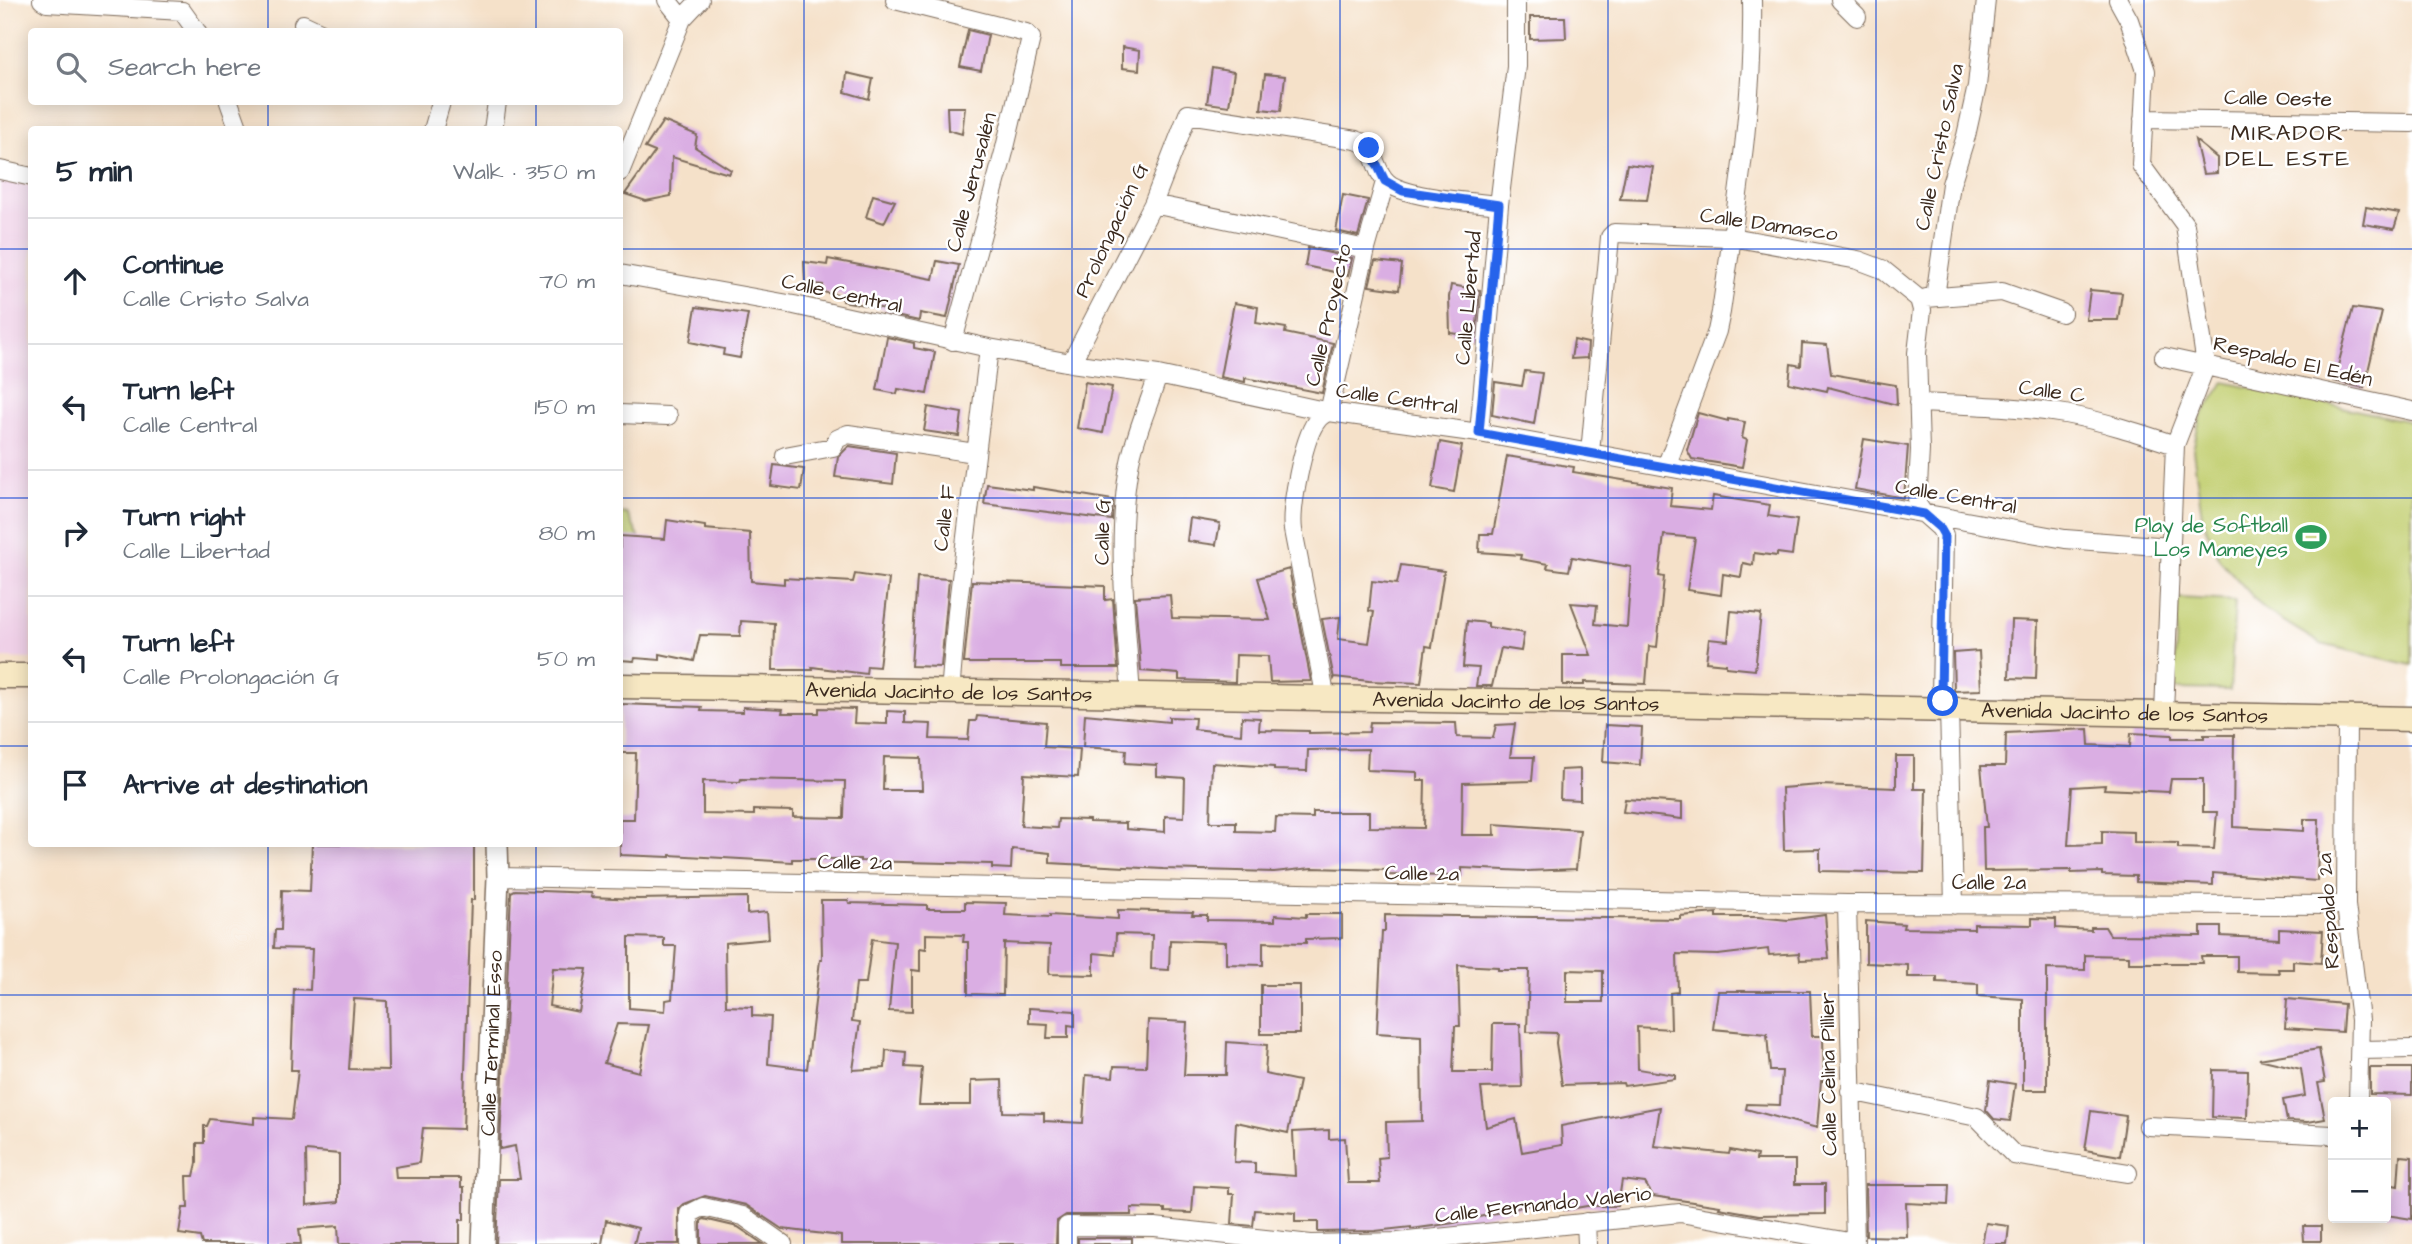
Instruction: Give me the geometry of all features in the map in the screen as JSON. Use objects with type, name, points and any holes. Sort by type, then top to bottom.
[{"type":"main road","points":[[0,676],[28,676]]},
{"type":"main road","name":"Avenida Jacinto de los Santos","points":[[623,686],[2164,712],[2412,719]]},
{"type":"street","points":[[42,0],[47,3],[180,5],[194,28]]},
{"type":"street","points":[[667,0],[682,19]]},
{"type":"street","points":[[623,165],[682,19],[700,0]]},
{"type":"street","name":"Calle Jerusalén","points":[[895,0],[1030,35],[1031,41],[1004,152],[953,341]]},
{"type":"street","name":"Calle Libertad","points":[[1479,433],[1499,205],[1516,66],[1517,0]]},
{"type":"street","points":[[1666,467],[1717,331],[1750,97],[1753,57],[1752,0]]},
{"type":"street","points":[[1840,0],[1857,17]]},
{"type":"street","name":"Calle Cristo Salva","points":[[1954,905],[1949,709],[1941,695],[1944,535],[1917,504],[1920,450],[1917,353],[1923,310],[1952,177],[1966,136],[1977,86],[1986,0]]},
{"type":"street","points":[[2118,0],[2129,20],[2146,71],[2141,165],[2185,225],[2206,365],[2175,444],[2164,712]]},
{"type":"street","points":[[230,105],[238,126]]},
{"type":"street","points":[[434,126],[440,105]]},
{"type":"street","points":[[494,126],[497,105]]},
{"type":"street","name":"Prolongación G","points":[[1071,363],[1153,204],[1188,114],[1363,142],[1369,148],[1385,181]]},
{"type":"street","name":"Calle Oeste","points":[[2143,119],[2412,123]]},
{"type":"street","points":[[0,170],[28,176]]},
{"type":"street","points":[[1385,181],[1403,191],[1499,205]]},
{"type":"street","name":"Calle Proyecto","points":[[1326,699],[1292,519],[1299,473],[1310,432],[1318,418],[1329,412],[1366,249],[1385,181]]},
{"type":"street","points":[[1153,204],[1366,249]]},
{"type":"street","name":"Calle Damasco","points":[[1590,453],[1610,236],[1614,233],[1732,237],[1866,262],[1927,298]]},
{"type":"street","name":"Calle Central","points":[[623,275],[794,304],[953,341],[1071,363],[1158,375],[1329,412],[1479,433],[2065,539],[2171,547]]},
{"type":"street","points":[[1927,298],[2002,292],[2062,313]]},
{"type":"street","name":"Calle F","points":[[950,693],[957,611],[989,348]]},
{"type":"street","name":"Respaldo El Edén","points":[[2164,357],[2412,411]]},
{"type":"street","name":"Calle G","points":[[1131,696],[1123,544],[1127,481],[1129,464],[1158,375]]},
{"type":"street","name":"Calle C","points":[[1918,404],[2003,407],[2063,414],[2175,444]]},
{"type":"street","points":[[623,414],[668,416]]},
{"type":"street","points":[[785,456],[833,447],[837,439],[848,434],[975,453]]},
{"type":"street","name":"Respaldo 2a","points":[[2347,718],[2346,905],[2360,1020],[2358,1097]]},
{"type":"street","name":"Calle Terminal Esso","points":[[483,1244],[497,847]]},
{"type":"street","name":"Calle 2a","points":[[498,877],[1847,904],[2346,905]]},
{"type":"street","name":"Calle Celina Pillier","points":[[1847,904],[1855,1244]]},
{"type":"street","points":[[2360,1050],[2412,1049]]},
{"type":"street","points":[[1850,1091],[1977,1117],[2014,1155],[2128,1173]]},
{"type":"street","points":[[2148,1126],[2328,1135]]},
{"type":"street","points":[[690,1244],[689,1214],[703,1207],[743,1216],[783,1244]]},
{"type":"street","name":"Calle Fernando Valerio","points":[[1067,1244],[1067,1226],[1155,1227],[1311,1244],[1398,1242],[1680,1213],[1855,1244]]},
{"type":"street","points":[[1586,1222],[1587,1244]]},
{"type":"shaded area","points":[[0,179],[28,185],[28,659],[0,658]]},
{"type":"green space","name":"Play de Softball Los Mameyes","points":[[2224,382],[2412,422],[2412,665],[2321,644],[2264,609],[2219,559],[2202,516],[2193,450],[2200,418]]},
{"type":"green space","points":[[623,513],[627,514],[639,537],[636,543],[623,542]]},
{"type":"green space","points":[[2178,598],[2235,601],[2230,690],[2174,689]]},
{"type":"building","points":[[1530,17],[1565,17],[1566,38],[1530,39]]},
{"type":"building","points":[[968,30],[988,35],[981,71],[960,67]]},
{"type":"building","points":[[1122,47],[1140,50],[1139,70],[1122,68]]},
{"type":"building","points":[[1212,68],[1234,72],[1229,106],[1207,103]]},
{"type":"building","points":[[847,73],[873,79],[869,99],[845,92]]},
{"type":"building","points":[[1265,74],[1285,76],[1281,111],[1261,109]]},
{"type":"building","points":[[947,107],[965,107],[962,134],[948,130]]},
{"type":"building","points":[[663,121],[697,135],[695,147],[731,170],[729,174],[672,157],[671,196],[646,201],[625,194],[655,152],[645,148]]},
{"type":"building","points":[[2195,140],[2217,158],[2217,173],[2203,174]]},
{"type":"building","points":[[1627,164],[1653,167],[1647,200],[1620,199]]},
{"type":"building","points":[[873,195],[895,201],[884,223],[866,217]]},
{"type":"building","points":[[1343,195],[1368,200],[1358,236],[1336,231]]},
{"type":"building","points":[[2366,207],[2399,213],[2394,229],[2363,224]]},
{"type":"building","points":[[1308,248],[1352,258],[1348,275],[1305,266]]},
{"type":"building","points":[[828,259],[933,279],[937,261],[959,265],[947,318],[920,313],[919,321],[891,315],[886,309],[842,301],[843,296],[822,292],[823,285],[805,283],[804,262],[827,265]]},
{"type":"building","points":[[1375,261],[1402,264],[1399,290],[1369,286]]},
{"type":"building","points":[[1451,285],[1480,290],[1476,336],[1450,333]]},
{"type":"building","points":[[2090,290],[2122,293],[2118,320],[2086,320]]},
{"type":"building","points":[[1234,303],[1258,307],[1256,323],[1286,328],[1285,333],[1333,343],[1322,393],[1245,378],[1245,382],[1220,377]]},
{"type":"building","points":[[696,307],[748,314],[740,358],[723,355],[724,349],[690,342]]},
{"type":"building","points":[[2353,308],[2382,312],[2364,388],[2334,381]]},
{"type":"building","points":[[887,337],[914,343],[914,348],[935,352],[927,394],[898,389],[897,394],[877,390]]},
{"type":"building","points":[[1574,340],[1588,343],[1587,358],[1571,359]]},
{"type":"building","points":[[1802,343],[1827,345],[1831,374],[1896,385],[1897,405],[1828,387],[1827,391],[1789,383],[1791,364],[1801,366]]},
{"type":"building","points":[[1525,371],[1542,373],[1534,424],[1492,415],[1495,382],[1522,386]]},
{"type":"building","points":[[1085,382],[1112,387],[1103,433],[1077,428]]},
{"type":"building","points":[[928,407],[962,413],[959,436],[924,431]]},
{"type":"building","points":[[1698,413],[1728,421],[1745,422],[1742,438],[1747,440],[1742,467],[1692,459],[1687,450]]},
{"type":"building","points":[[1864,439],[1908,446],[1904,498],[1855,489]]},
{"type":"building","points":[[1440,442],[1462,446],[1454,492],[1432,488]]},
{"type":"building","points":[[849,446],[896,453],[893,484],[835,477],[838,457]]},
{"type":"building","points":[[1507,456],[1574,467],[1573,472],[1672,488],[1670,506],[1711,510],[1713,496],[1770,505],[1768,516],[1797,520],[1792,555],[1754,553],[1753,565],[1743,563],[1741,577],[1723,574],[1721,595],[1687,590],[1695,538],[1664,535],[1659,576],[1664,577],[1657,647],[1649,646],[1646,684],[1584,682],[1584,685],[1563,685],[1563,655],[1591,655],[1571,603],[1597,605],[1595,624],[1627,627],[1631,567],[1572,557],[1569,571],[1547,568],[1548,564],[1520,559],[1521,555],[1479,552],[1480,534],[1493,534]]},
{"type":"building","points":[[774,465],[804,469],[801,490],[771,486]]},
{"type":"building","points":[[987,484],[1033,490],[1033,487],[1113,500],[1112,520],[984,504]]},
{"type":"building","points":[[1190,518],[1220,523],[1216,545],[1187,541]]},
{"type":"building","points":[[667,520],[705,526],[705,529],[750,533],[751,581],[784,584],[784,578],[853,582],[855,574],[889,579],[879,667],[867,666],[866,674],[812,667],[813,670],[773,670],[774,623],[741,621],[740,636],[700,635],[694,661],[660,654],[660,660],[635,658],[634,661],[623,660],[623,536],[665,539]]},
{"type":"building","points":[[1401,565],[1444,571],[1432,647],[1426,646],[1421,683],[1334,679],[1322,619],[1340,617],[1338,639],[1369,643],[1374,612],[1369,611],[1372,581],[1397,584]]},
{"type":"building","points":[[1289,569],[1311,681],[1270,682],[1268,656],[1236,655],[1235,682],[1179,680],[1179,674],[1141,671],[1135,597],[1170,595],[1172,618],[1270,620],[1258,578]]},
{"type":"building","points":[[917,577],[949,579],[941,667],[911,666]]},
{"type":"building","points":[[972,581],[1105,586],[1105,600],[1113,599],[1118,668],[1061,668],[1061,663],[964,663]]},
{"type":"building","points":[[1731,611],[1761,614],[1755,670],[1706,662],[1709,639],[1728,641]]},
{"type":"building","points":[[2011,620],[2038,621],[2036,679],[2009,678]]},
{"type":"building","points":[[1467,621],[1488,623],[1488,627],[1524,633],[1521,651],[1501,648],[1492,686],[1476,686],[1479,668],[1463,667]]},
{"type":"building","points":[[1979,651],[1981,690],[1954,691],[1953,653]]},
{"type":"building","points":[[623,704],[702,707],[701,711],[743,712],[743,707],[783,709],[782,713],[819,713],[819,708],[855,709],[854,723],[887,724],[887,711],[905,712],[905,723],[931,724],[930,739],[968,740],[970,721],[976,721],[977,716],[1046,722],[1044,747],[1080,749],[1078,777],[1024,774],[1021,826],[1057,828],[1058,819],[1089,820],[1126,823],[1126,829],[1165,832],[1165,816],[1184,817],[1185,778],[1157,776],[1157,765],[1125,763],[1126,750],[1083,747],[1085,714],[1169,722],[1169,717],[1195,718],[1194,729],[1241,734],[1242,717],[1260,718],[1259,730],[1309,733],[1369,732],[1370,722],[1456,723],[1457,737],[1493,738],[1496,725],[1515,724],[1510,757],[1534,757],[1532,781],[1463,783],[1462,835],[1495,835],[1494,824],[1580,830],[1576,869],[1527,871],[1462,868],[1462,876],[1387,875],[1387,870],[1312,868],[1274,872],[1050,863],[1050,853],[1012,849],[1011,869],[992,868],[992,864],[860,859],[792,859],[792,862],[620,855],[620,847],[623,847],[623,819],[634,819],[636,753],[623,753]],"holes":[[[1368,749],[1367,770],[1417,772],[1417,780],[1425,780],[1424,828],[1369,827],[1369,812],[1313,812],[1313,818],[1276,817],[1275,832],[1236,831],[1236,822],[1210,822],[1212,763],[1307,771],[1308,750]],[[884,757],[921,758],[922,790],[883,790]],[[741,779],[845,781],[844,818],[793,817],[793,811],[754,810],[754,815],[703,814],[703,781],[740,782]]]},
{"type":"building","points":[[1605,725],[1642,727],[1640,765],[1603,762]]},
{"type":"building","points":[[2088,729],[2089,745],[2130,747],[2131,733],[2172,735],[2172,738],[2234,735],[2233,827],[2304,831],[2304,819],[2319,819],[2317,881],[2213,873],[2213,885],[2136,882],[2136,876],[2102,875],[2102,872],[2071,873],[2071,870],[1984,871],[1983,827],[1987,827],[1981,766],[2005,766],[2006,733]],"holes":[[[2171,779],[2203,779],[2203,812],[2217,812],[2214,849],[2178,848],[2178,843],[2134,842],[2134,832],[2102,831],[2102,844],[2068,845],[2072,787],[2105,785],[2104,789],[2169,792]]]},
{"type":"building","points":[[1896,756],[1914,756],[1914,789],[1926,789],[1924,873],[1820,871],[1820,849],[1784,850],[1782,788],[1820,785],[1896,788]]},
{"type":"building","points":[[1580,769],[1580,800],[1560,799],[1561,770]]},
{"type":"building","points":[[1625,799],[1682,803],[1682,819],[1623,812]]},
{"type":"building","points":[[312,847],[474,847],[463,1129],[423,1128],[419,1163],[395,1167],[396,1178],[461,1178],[461,1187],[464,1187],[464,1220],[460,1220],[460,1244],[339,1244],[338,1226],[299,1229],[301,1244],[202,1244],[200,1237],[179,1234],[183,1208],[188,1208],[187,1176],[194,1176],[197,1143],[204,1143],[204,1126],[207,1126],[210,1119],[254,1124],[254,1117],[292,1119],[298,1070],[291,1070],[294,989],[310,990],[312,949],[274,948],[275,930],[281,930],[282,890],[310,891]],"holes":[[[354,999],[387,1001],[388,1070],[349,1069]],[[306,1151],[339,1154],[339,1202],[307,1205]]]},
{"type":"building","points":[[511,892],[592,893],[591,897],[638,899],[747,897],[747,914],[767,912],[769,939],[725,943],[726,1006],[752,1007],[752,1016],[771,1017],[768,1064],[807,1069],[822,960],[821,900],[927,905],[927,909],[965,909],[965,902],[1006,903],[1005,915],[1118,919],[1118,910],[1193,912],[1192,915],[1207,915],[1207,920],[1275,921],[1275,915],[1306,917],[1306,914],[1342,914],[1342,938],[1306,939],[1306,943],[1263,942],[1263,965],[1226,964],[1226,942],[1170,940],[1169,970],[1151,969],[1152,935],[1116,934],[1115,955],[1094,953],[1094,975],[1049,974],[1050,945],[1004,943],[1003,995],[968,994],[968,942],[963,942],[964,935],[926,934],[926,949],[920,948],[920,971],[912,970],[912,1012],[889,1011],[895,942],[872,939],[866,983],[856,983],[852,1021],[860,1022],[853,1070],[885,1068],[886,1050],[906,1052],[905,1067],[922,1068],[919,1105],[971,1105],[971,1081],[1002,1080],[1003,1112],[1044,1113],[1044,1121],[1083,1123],[1086,1075],[1113,1077],[1114,1066],[1146,1067],[1148,1020],[1187,1022],[1184,1075],[1226,1075],[1227,1042],[1267,1045],[1265,1074],[1299,1081],[1288,1133],[1236,1122],[1234,1162],[1255,1163],[1255,1173],[1295,1176],[1293,1132],[1329,1130],[1329,1139],[1345,1138],[1348,1183],[1380,1183],[1378,1158],[1387,1157],[1386,1122],[1422,1121],[1421,1036],[1377,1033],[1385,915],[1680,919],[1680,916],[1717,913],[1717,917],[1788,920],[1825,915],[1829,959],[1800,960],[1799,953],[1769,955],[1768,949],[1718,955],[1677,954],[1678,992],[1670,993],[1671,1029],[1637,1027],[1638,1069],[1675,1075],[1675,1079],[1624,1086],[1623,1083],[1562,1085],[1557,1033],[1527,1032],[1529,970],[1498,970],[1498,967],[1458,965],[1460,1026],[1455,1026],[1453,1072],[1492,1072],[1493,1024],[1520,1024],[1522,1087],[1481,1088],[1486,1127],[1516,1119],[1522,1152],[1562,1145],[1561,1126],[1660,1107],[1654,1146],[1729,1154],[1730,1150],[1757,1155],[1756,1160],[1795,1160],[1795,1184],[1825,1184],[1825,1214],[1759,1215],[1653,1196],[1645,1183],[1622,1180],[1618,1206],[1587,1206],[1564,1210],[1561,1200],[1547,1204],[1546,1201],[1454,1223],[1411,1229],[1318,1232],[1318,1222],[1295,1222],[1295,1213],[1255,1210],[1253,1226],[1232,1224],[1234,1194],[1229,1194],[1229,1188],[1194,1186],[1192,1213],[1131,1208],[1131,1215],[1066,1215],[1057,1221],[1056,1244],[841,1244],[841,1236],[782,1229],[746,1205],[705,1196],[684,1204],[679,1209],[679,1244],[634,1244],[638,1228],[606,1220],[602,1244],[496,1244],[499,1179],[520,1179],[515,1146],[500,1149]],"holes":[[[629,937],[664,938],[664,946],[676,946],[672,999],[666,1000],[665,1011],[629,1008]],[[553,968],[587,969],[579,1012],[549,1006]],[[1567,970],[1603,971],[1603,1002],[1567,1002]],[[617,1024],[649,1025],[639,1072],[604,1063]]]},
{"type":"building","points":[[2032,918],[2056,919],[2056,928],[2091,930],[2091,927],[2105,927],[2110,935],[2201,936],[2201,927],[2221,927],[2221,936],[2279,939],[2279,929],[2323,931],[2321,963],[2293,961],[2293,969],[2278,969],[2279,973],[2237,972],[2237,956],[2201,956],[2202,963],[2129,963],[2129,956],[2085,955],[2085,970],[2047,969],[2047,1090],[2023,1090],[2023,999],[1978,996],[1978,984],[1937,982],[1937,977],[1908,977],[1908,965],[1866,963],[1866,921],[1904,924],[1903,928],[1974,929],[1974,924],[2032,925]]},
{"type":"building","points":[[1261,985],[1300,985],[1300,1034],[1261,1034]]},
{"type":"building","points":[[1718,991],[1810,991],[1812,1036],[1823,1036],[1824,1081],[1821,1081],[1817,1128],[1746,1109],[1747,1104],[1780,1105],[1782,1071],[1770,1071],[1767,1034],[1713,1029]]},
{"type":"building","points":[[2287,999],[2344,1004],[2342,1032],[2285,1028]]},
{"type":"building","points":[[1029,1008],[1075,1011],[1075,1026],[1068,1025],[1068,1038],[1047,1038],[1048,1024],[1029,1023]]},
{"type":"building","points":[[2319,1049],[2325,1082],[2318,1083],[2325,1119],[2308,1122],[2287,1121],[2283,1100],[2305,1096],[2301,1069],[2259,1059]]},
{"type":"building","points":[[2370,1068],[2412,1068],[2412,1095],[2370,1094]]},
{"type":"building","points":[[2213,1070],[2248,1071],[2247,1118],[2212,1117]]},
{"type":"building","points":[[1990,1080],[2015,1084],[2010,1121],[1994,1119],[1986,1110]]},
{"type":"building","points":[[2091,1111],[2126,1116],[2120,1156],[2085,1150]]},
{"type":"building","points":[[2400,1156],[2412,1157],[2412,1219],[2391,1216],[2391,1185],[2398,1186]]},
{"type":"building","points":[[1865,1185],[1949,1185],[1948,1205],[1906,1203],[1907,1237],[1866,1236]]},
{"type":"building","points":[[704,1219],[738,1227],[763,1244],[701,1244],[701,1221]]},
{"type":"building","points":[[1986,1223],[2009,1226],[2007,1244],[1982,1244]]},
{"type":"building","points":[[2303,1226],[2321,1226],[2321,1241],[2304,1241]]},
{"type":"building","points":[[1078,1238],[1132,1238],[1132,1244],[1078,1244]]},
{"type":"place","name":"Play de Softball Los Mameyes","points":[[2311,537]]},
{"type":"district","name":"MIRADOR DEL ESTE","points":[[2288,145]]},
{"type":"route","points":[[1369,148],[1385,181],[1403,191],[1499,205],[1479,433],[1924,514],[1944,535],[1941,632],[1943,701]]}]
